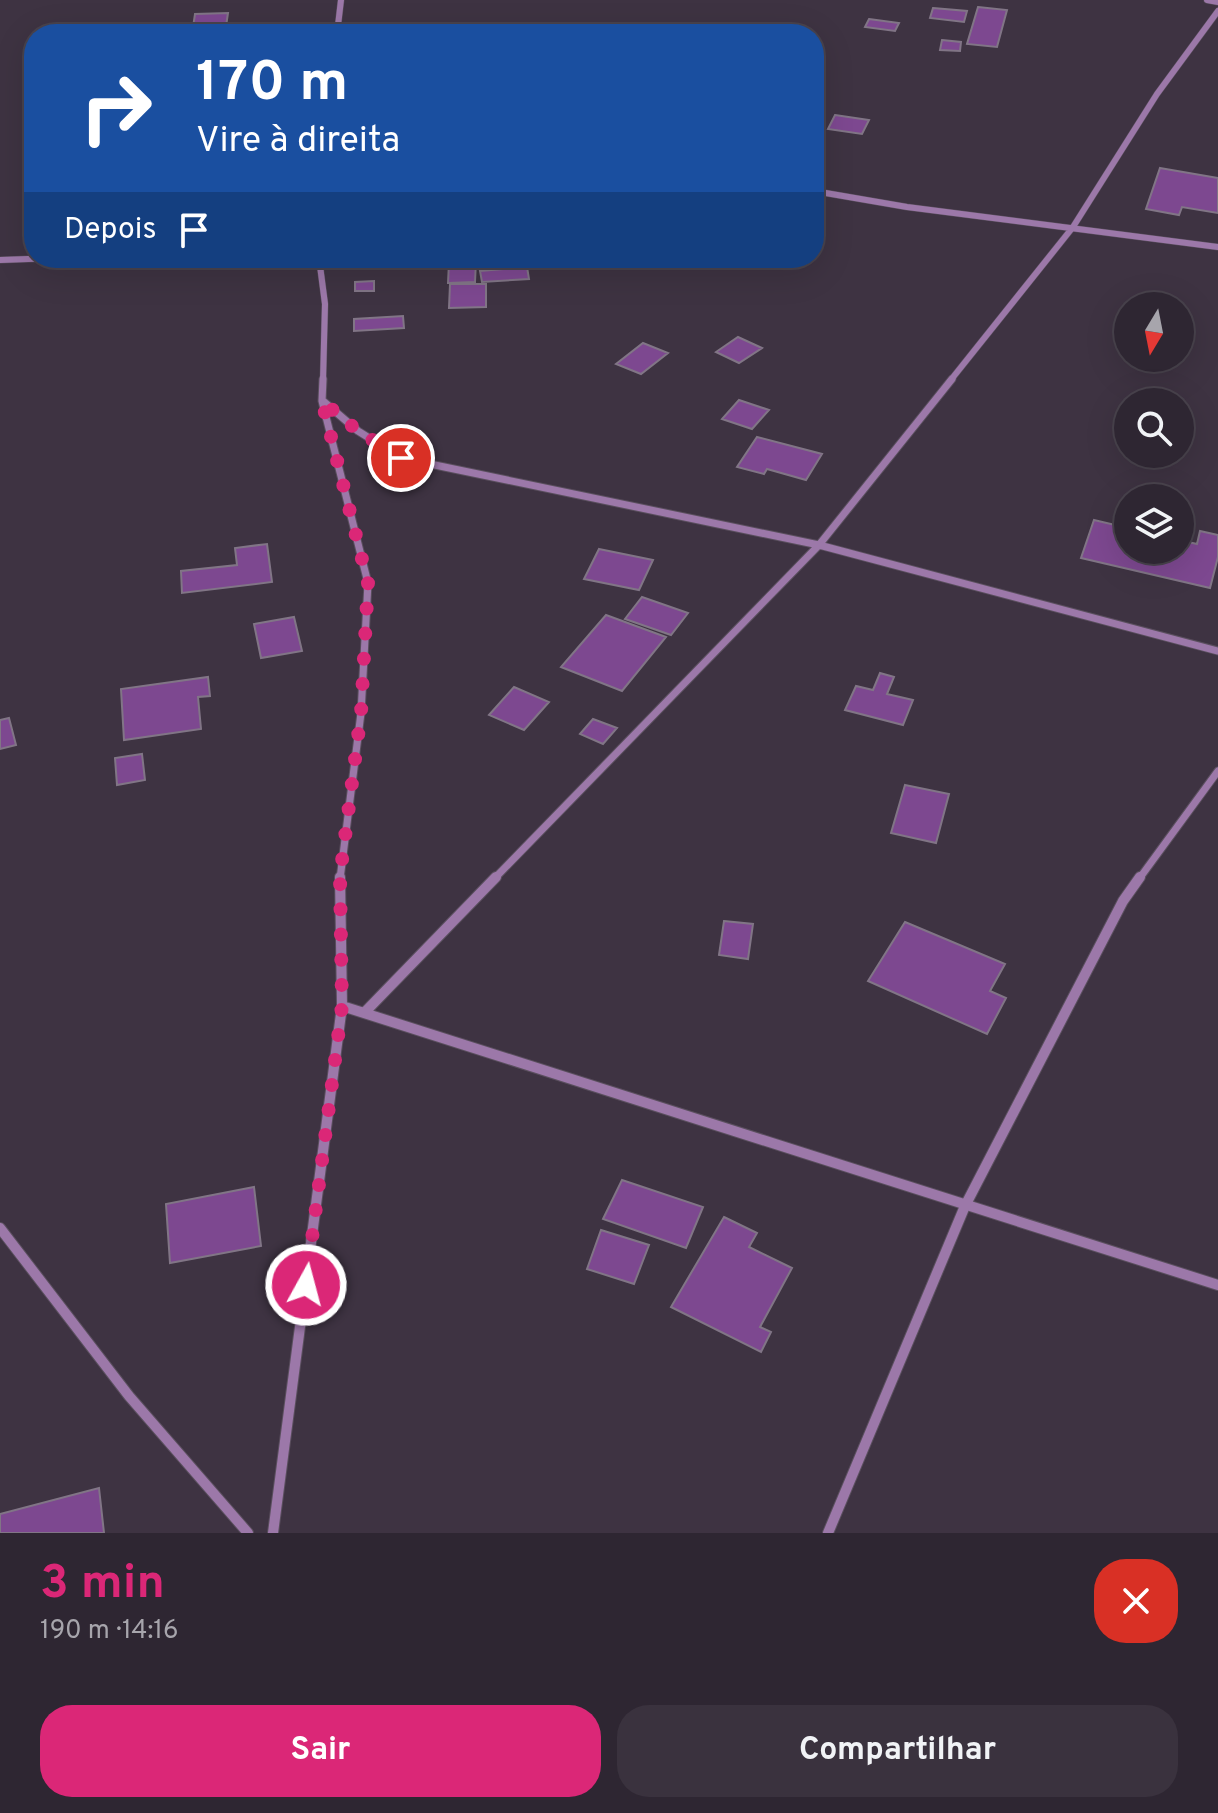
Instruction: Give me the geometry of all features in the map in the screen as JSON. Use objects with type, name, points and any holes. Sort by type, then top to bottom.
[{"type":"street","points":[[338,24],[341,0]]},
{"type":"street","points":[[1207,0],[1218,2]]},
{"type":"street","points":[[364,1013],[819,545],[1073,227],[1157,94],[1218,11]]},
{"type":"street","points":[[824,193],[907,207],[1218,247]]},
{"type":"street","points":[[0,260],[24,259]]},
{"type":"street","points":[[273,1533],[342,1006],[340,876],[361,713],[368,583],[322,401],[325,304],[320,268]]},
{"type":"street","points":[[322,401],[358,431],[401,458],[819,545],[1218,651]]},
{"type":"street","points":[[828,1533],[965,1206],[1123,901],[1218,771]]},
{"type":"street","points":[[342,1006],[1218,1285]]},
{"type":"street","points":[[0,1228],[129,1396],[248,1533]]},
{"type":"building","points":[[978,7],[1007,10],[997,47],[967,44]]},
{"type":"building","points":[[933,8],[967,11],[964,22],[930,18]]},
{"type":"building","points":[[228,13],[226,24],[194,24],[195,14]]},
{"type":"building","points":[[869,19],[899,23],[895,31],[865,27]]},
{"type":"building","points":[[942,40],[961,42],[960,51],[940,50]]},
{"type":"building","points":[[835,115],[869,120],[862,134],[828,129]]},
{"type":"building","points":[[1160,168],[1218,178],[1218,213],[1182,207],[1179,215],[1146,209]]},
{"type":"building","points":[[449,268],[476,268],[475,282],[448,283]]},
{"type":"building","points":[[527,268],[529,279],[482,282],[480,271]]},
{"type":"building","points":[[374,281],[374,291],[355,291],[355,282]]},
{"type":"building","points":[[450,284],[486,284],[486,307],[449,308]]},
{"type":"building","points":[[403,316],[404,328],[354,331],[354,319]]},
{"type":"building","points":[[738,337],[762,348],[739,363],[716,352]]},
{"type":"building","points":[[643,343],[668,353],[641,374],[616,364]]},
{"type":"building","points":[[739,400],[769,410],[752,429],[722,419]]},
{"type":"building","points":[[757,437],[822,454],[806,480],[767,469],[764,474],[737,467]]},
{"type":"building","points":[[1094,520],[1114,525],[1114,564],[1194,564],[1194,543],[1197,544],[1200,531],[1218,535],[1218,557],[1210,588],[1081,558]]},
{"type":"building","points":[[267,544],[272,582],[182,593],[181,571],[237,565],[235,548]]},
{"type":"building","points":[[599,549],[653,560],[639,590],[584,579]]},
{"type":"building","points":[[642,597],[688,613],[671,635],[625,619]]},
{"type":"building","points":[[606,615],[666,637],[622,691],[561,667]]},
{"type":"building","points":[[294,617],[302,651],[261,658],[254,624]]},
{"type":"building","points":[[880,673],[894,677],[887,694],[913,700],[903,725],[845,710],[856,686],[873,690]]},
{"type":"building","points":[[208,677],[210,696],[198,697],[201,729],[124,740],[121,689]]},
{"type":"building","points":[[514,687],[549,702],[524,730],[489,715]]},
{"type":"building","points":[[9,718],[16,745],[0,749],[0,720]]},
{"type":"building","points":[[593,719],[617,728],[603,744],[580,734]]},
{"type":"building","points":[[142,754],[145,780],[117,785],[115,758]]},
{"type":"building","points":[[905,785],[949,794],[936,843],[891,833]]},
{"type":"building","points":[[724,921],[753,924],[748,959],[719,955]]},
{"type":"building","points":[[905,922],[1005,964],[990,991],[1006,998],[987,1034],[868,981]]},
{"type":"building","points":[[622,1180],[703,1207],[686,1248],[603,1219]]},
{"type":"building","points":[[254,1187],[261,1246],[170,1263],[166,1204]]},
{"type":"building","points":[[724,1217],[757,1233],[749,1247],[792,1268],[760,1327],[771,1332],[761,1352],[671,1307]]},
{"type":"building","points":[[601,1230],[649,1245],[634,1284],[587,1269]]},
{"type":"building","points":[[99,1488],[104,1533],[0,1533],[0,1514]]},
{"type":"route","points":[[306,1285],[342,1006],[340,876],[361,713],[368,583],[322,401],[358,431],[401,458]]}]
